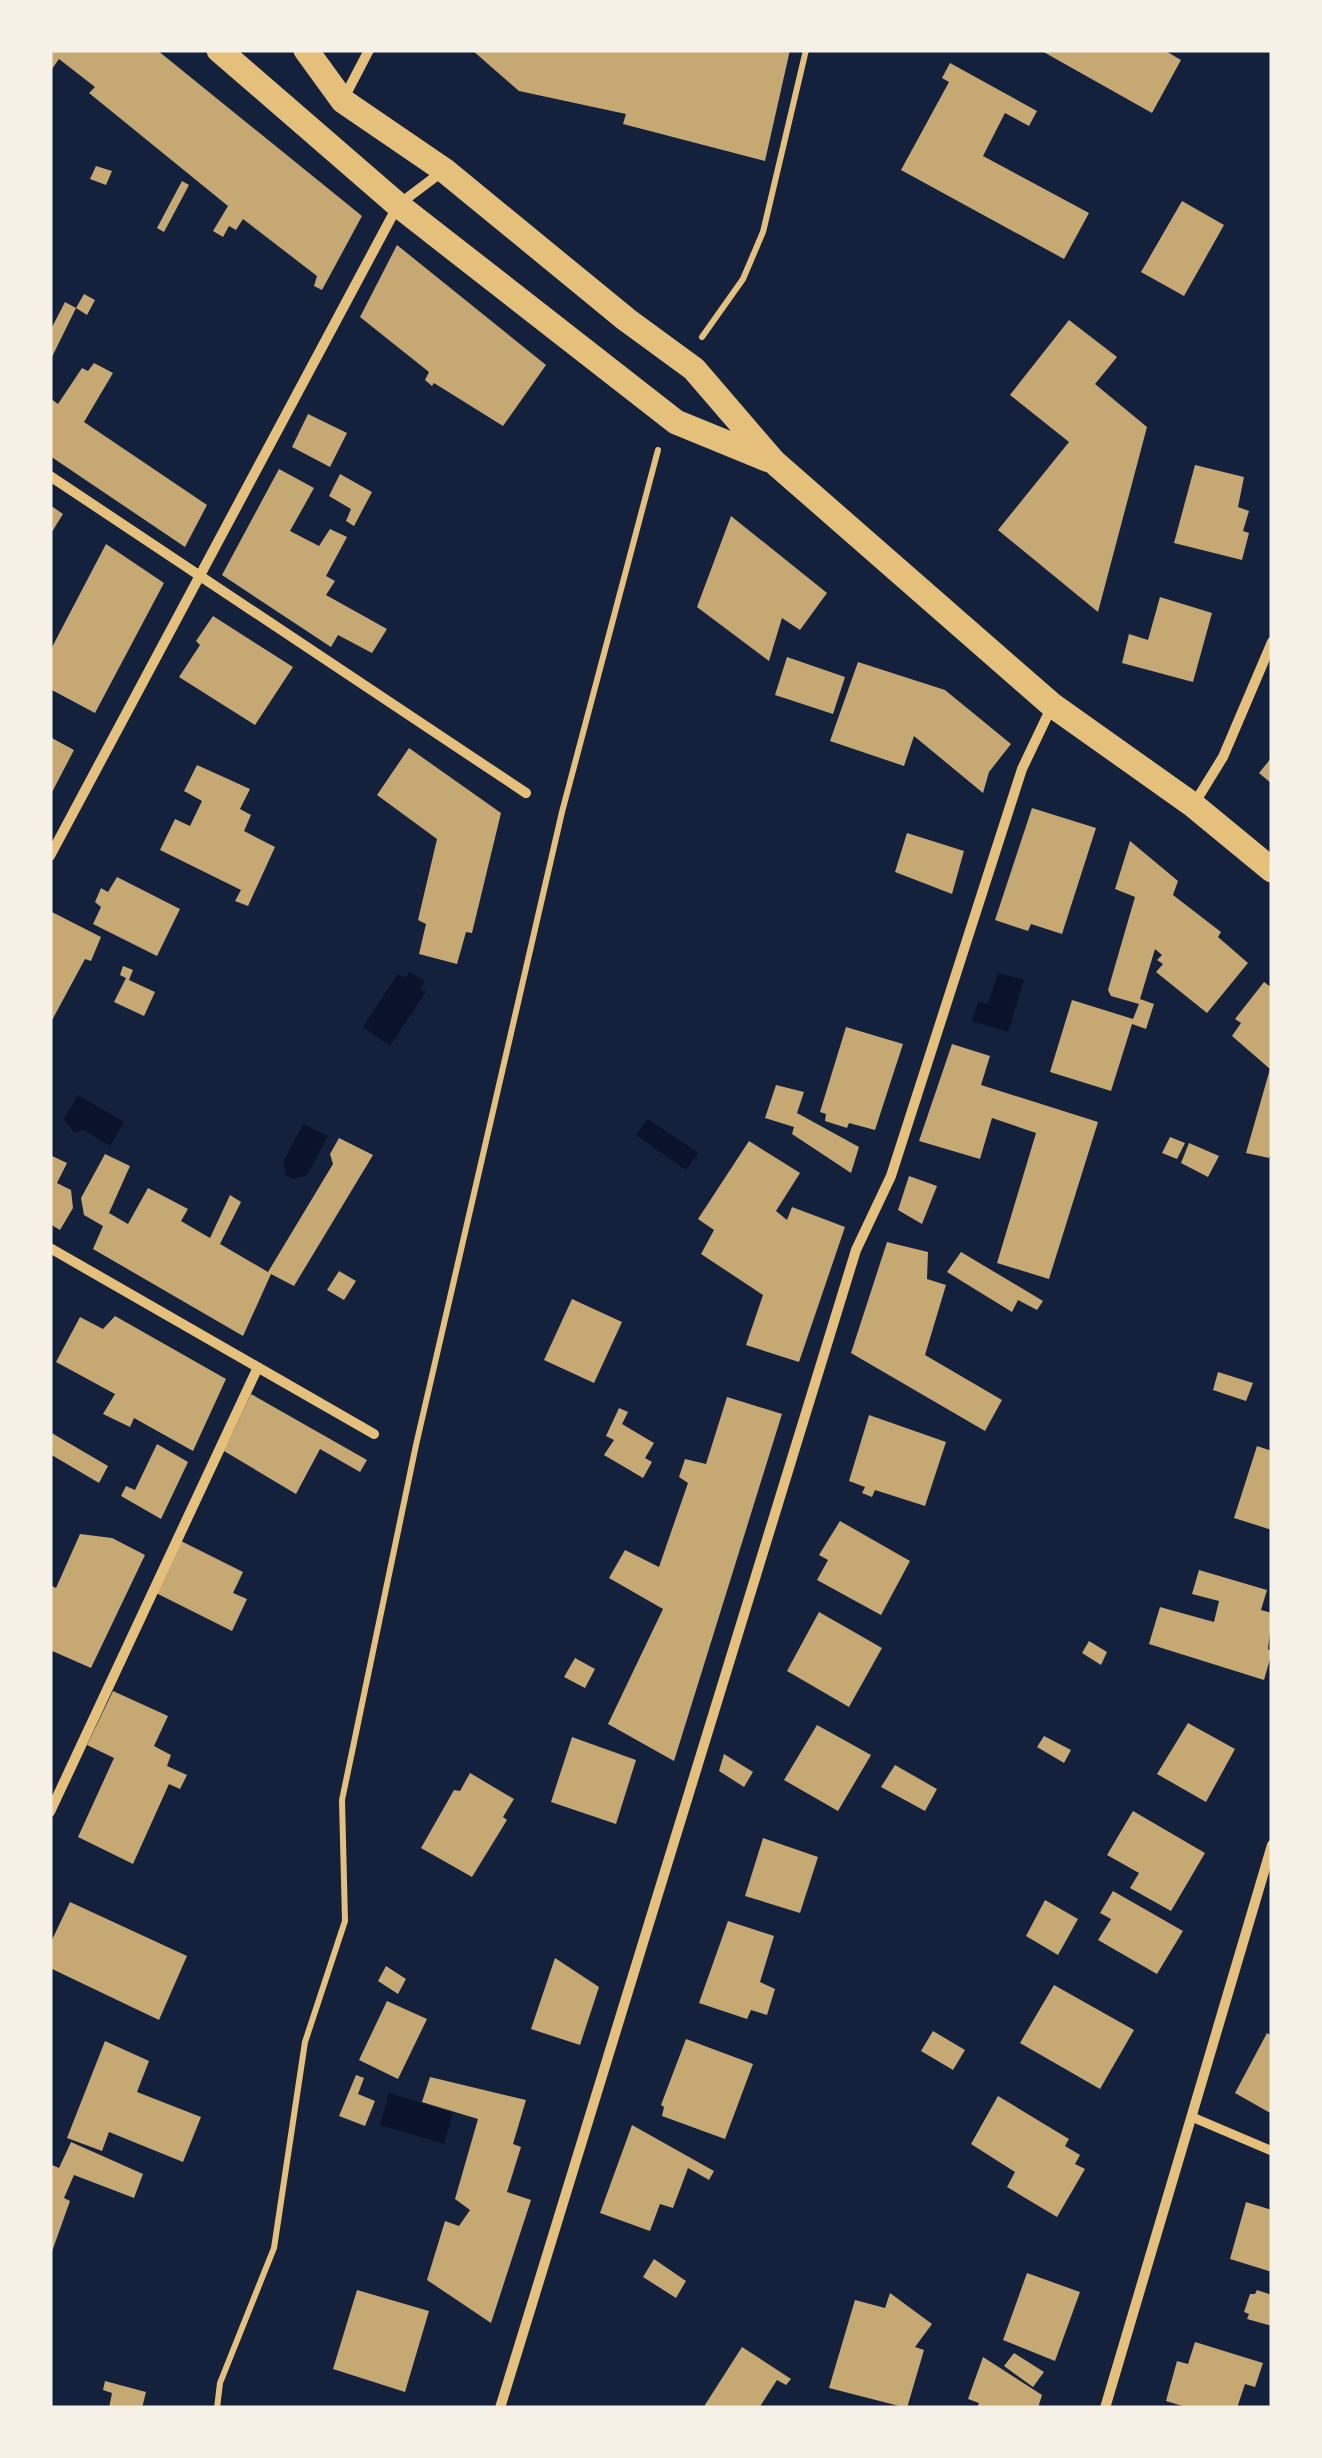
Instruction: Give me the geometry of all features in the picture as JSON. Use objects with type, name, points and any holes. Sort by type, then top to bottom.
[{"type":"main road","points":[[219,50],[398,205],[676,422],[774,462]]},
{"type":"main road","points":[[306,50],[343,100],[444,170],[627,320],[694,369],[774,462],[1052,705],[1194,805],[1272,870]]},
{"type":"street","points":[[343,100],[368,50]]},
{"type":"street","points":[[50,856],[398,205],[444,170]]},
{"type":"street","points":[[50,476],[526,793]]},
{"type":"street","points":[[1194,805],[1223,758],[1272,642]]},
{"type":"street","points":[[500,2408],[856,1250],[890,1176],[1022,769],[1052,705]]},
{"type":"street","points":[[50,1248],[374,1434]]},
{"type":"street","points":[[50,1812],[258,1367]]},
{"type":"street","points":[[1105,2408],[1272,1845]]},
{"type":"street","points":[[1192,2117],[1272,2151]]},
{"type":"path","points":[[694,350],[743,278],[763,232],[806,50]]},
{"type":"path","points":[[216,2408],[220,2383],[274,2248],[305,2042],[345,1921],[342,1800],[412,1464],[562,812],[658,448]]},
{"type":"water","points":[[410,972],[425,982],[420,988],[426,992],[390,1046],[363,1027],[398,974],[405,978]]},
{"type":"water","points":[[998,973],[1024,980],[1008,1032],[972,1021],[978,1002],[988,1004]]},
{"type":"water","points":[[78,1095],[124,1122],[110,1146],[84,1130],[74,1133],[64,1119]]},
{"type":"water","points":[[648,1119],[698,1153],[686,1170],[636,1135]]},
{"type":"water","points":[[303,1124],[328,1136],[307,1175],[294,1179],[286,1175],[283,1162]]},
{"type":"water","points":[[389,2093],[453,2113],[444,2144],[380,2125]]},
{"type":"building","points":[[50,50],[157,50],[362,216],[322,290],[314,286],[317,276],[243,219],[236,230],[229,226],[223,237],[213,231],[228,206],[89,93],[95,87],[59,59],[50,68]]},
{"type":"building","points":[[472,50],[790,50],[765,161],[623,124],[626,114],[519,91]]},
{"type":"building","points":[[1040,50],[1164,50],[1181,60],[1152,113]]},
{"type":"building","points":[[950,63],[1037,111],[1029,126],[1005,113],[983,156],[1089,213],[1064,259],[901,170],[949,82],[942,78]]},
{"type":"building","points":[[96,166],[112,171],[106,185],[90,179]]},
{"type":"building","points":[[182,181],[189,185],[164,232],[157,228]]},
{"type":"building","points":[[1182,201],[1224,225],[1184,296],[1141,272]]},
{"type":"building","points":[[397,245],[546,365],[503,426],[434,383],[432,386],[425,380],[429,372],[360,317]]},
{"type":"building","points":[[84,294],[95,300],[87,315],[76,308]]},
{"type":"building","points":[[65,302],[76,308],[50,361],[50,331]]},
{"type":"building","points":[[1069,320],[1117,357],[1095,384],[1147,427],[1098,612],[998,530],[1069,442],[1010,395]]},
{"type":"building","points":[[94,363],[113,373],[84,422],[207,505],[185,547],[50,456],[50,398],[58,404],[82,368],[88,371]]},
{"type":"building","points":[[308,414],[347,433],[330,467],[292,447]]},
{"type":"building","points":[[1195,465],[1244,477],[1238,507],[1249,511],[1243,531],[1249,533],[1242,560],[1174,543]]},
{"type":"building","points":[[279,469],[314,488],[290,531],[319,546],[330,529],[347,537],[326,576],[335,581],[326,595],[387,629],[372,653],[338,635],[331,647],[222,575]]},
{"type":"building","points":[[340,474],[372,492],[354,526],[346,521],[351,509],[329,496]]},
{"type":"building","points":[[50,505],[63,514],[50,535]]},
{"type":"building","points":[[731,516],[827,593],[800,630],[782,618],[769,661],[697,607]]},
{"type":"building","points":[[106,544],[164,583],[95,713],[50,689],[50,651]]},
{"type":"building","points":[[1160,597],[1212,613],[1193,682],[1122,663],[1129,634],[1148,640]]},
{"type":"building","points":[[213,616],[293,667],[255,725],[179,677]]},
{"type":"building","points":[[787,657],[845,677],[833,714],[775,695]]},
{"type":"building","points":[[858,662],[945,690],[1011,744],[989,772],[983,793],[914,736],[904,766],[830,741]]},
{"type":"building","points":[[50,737],[74,750],[50,796]]},
{"type":"building","points":[[409,748],[501,813],[472,933],[466,932],[457,964],[419,954],[426,924],[418,920],[437,839],[377,795]]},
{"type":"building","points":[[1272,757],[1272,784],[1259,773]]},
{"type":"building","points":[[197,765],[250,789],[240,809],[251,815],[244,831],[275,847],[248,906],[235,901],[241,890],[160,850],[175,819],[190,826],[202,801],[184,791]]},
{"type":"building","points":[[1032,808],[1096,828],[1062,934],[1031,924],[1028,931],[995,920]]},
{"type":"building","points":[[907,833],[964,851],[952,894],[895,872]]},
{"type":"building","points":[[1130,841],[1178,881],[1173,895],[1221,932],[1218,937],[1248,963],[1207,1013],[1156,972],[1163,964],[1157,960],[1162,955],[1155,949],[1140,999],[1154,1004],[1146,1029],[1132,1024],[1111,1091],[1050,1072],[1072,1000],[1133,1019],[1139,1004],[1111,996],[1108,990],[1135,897],[1115,889]]},
{"type":"building","points":[[117,877],[180,909],[157,956],[93,924],[101,907],[95,902],[101,888],[108,892]]},
{"type":"building","points":[[50,911],[101,937],[91,961],[85,959],[50,1024]]},
{"type":"building","points":[[123,966],[133,970],[129,980],[155,992],[144,1016],[114,1002],[126,978],[120,975]]},
{"type":"building","points":[[1264,982],[1272,988],[1269,1158],[1246,1153],[1270,1069],[1232,1036],[1241,1023],[1235,1019]]},
{"type":"building","points":[[846,1027],[903,1044],[875,1130],[825,1121],[826,1114],[820,1112]]},
{"type":"building","points":[[952,1044],[990,1056],[981,1085],[1098,1122],[1049,1279],[997,1263],[1036,1133],[992,1118],[980,1159],[919,1141]]},
{"type":"building","points":[[776,1085],[804,1092],[797,1113],[859,1147],[851,1173],[792,1134],[794,1127],[765,1118]]},
{"type":"building","points":[[1170,1137],[1185,1143],[1177,1159],[1162,1153]]},
{"type":"building","points":[[339,1138],[373,1155],[294,1286],[271,1274],[243,1336],[93,1249],[103,1226],[84,1215],[81,1198],[105,1154],[130,1166],[109,1213],[128,1224],[148,1188],[188,1209],[181,1221],[210,1238],[230,1195],[241,1202],[220,1244],[268,1272],[333,1164],[330,1154]]},
{"type":"building","points":[[749,1141],[800,1173],[776,1211],[787,1220],[792,1207],[845,1227],[799,1362],[746,1345],[763,1295],[701,1254],[714,1230],[698,1219]]},
{"type":"building","points":[[1189,1143],[1219,1156],[1208,1177],[1181,1163]]},
{"type":"building","points":[[50,1155],[67,1163],[57,1183],[71,1190],[73,1208],[60,1230],[50,1224]]},
{"type":"building","points":[[909,1176],[937,1186],[922,1224],[898,1210]]},
{"type":"building","points":[[887,1242],[928,1252],[927,1279],[946,1285],[925,1355],[1002,1400],[985,1431],[851,1353]]},
{"type":"building","points":[[961,1252],[1043,1301],[1037,1310],[1018,1300],[1012,1312],[947,1272]]},
{"type":"building","points":[[339,1271],[356,1281],[344,1300],[327,1290]]},
{"type":"building","points":[[572,1299],[622,1322],[594,1383],[544,1360]]},
{"type":"building","points":[[115,1316],[226,1379],[193,1451],[134,1418],[130,1427],[103,1414],[115,1394],[56,1362],[80,1317],[103,1329]]},
{"type":"building","points":[[1218,1372],[1253,1383],[1246,1401],[1213,1390]]},
{"type":"building","points":[[251,1394],[367,1460],[360,1472],[320,1449],[296,1494],[224,1451]]},
{"type":"building","points":[[727,1397],[782,1414],[674,1761],[608,1724],[663,1609],[609,1578],[625,1550],[659,1567],[688,1483],[679,1477],[685,1459],[706,1464]]},
{"type":"building","points":[[619,1408],[628,1412],[622,1424],[654,1443],[645,1458],[652,1462],[643,1478],[604,1455],[614,1440],[606,1436]]},
{"type":"building","points":[[869,1415],[946,1442],[925,1506],[875,1490],[872,1497],[862,1493],[865,1487],[849,1481]]},
{"type":"building","points":[[50,1432],[108,1466],[99,1483],[50,1454]]},
{"type":"building","points":[[157,1444],[188,1462],[161,1519],[121,1496],[126,1486],[135,1490]]},
{"type":"building","points":[[1257,1446],[1272,1451],[1272,1530],[1234,1518]]},
{"type":"building","points":[[840,1521],[910,1561],[881,1615],[817,1580],[828,1560],[819,1555]]},
{"type":"building","points":[[80,1534],[112,1538],[145,1555],[91,1668],[50,1650],[50,1585],[56,1588]]},
{"type":"building","points":[[181,1541],[243,1572],[233,1593],[247,1599],[232,1631],[156,1593]]},
{"type":"building","points":[[1199,1570],[1267,1590],[1261,1610],[1272,1613],[1268,1649],[1272,1652],[1264,1680],[1149,1644],[1160,1607],[1214,1622],[1219,1601],[1192,1594]]},
{"type":"building","points":[[819,1612],[882,1648],[849,1707],[787,1671]]},
{"type":"building","points":[[1089,1641],[1107,1652],[1101,1665],[1082,1653]]},
{"type":"building","points":[[575,1658],[595,1669],[585,1688],[564,1677]]},
{"type":"building","points":[[113,1691],[168,1716],[154,1746],[171,1755],[167,1766],[187,1775],[180,1789],[169,1784],[133,1864],[78,1837],[114,1758],[87,1745]]},
{"type":"building","points":[[1188,1723],[1235,1749],[1206,1802],[1157,1774]]},
{"type":"building","points":[[817,1725],[871,1755],[838,1811],[784,1780]]},
{"type":"building","points":[[1044,1736],[1071,1750],[1064,1763],[1037,1747]]},
{"type":"building","points":[[572,1737],[636,1760],[616,1824],[551,1802]]},
{"type":"building","points":[[724,1754],[753,1772],[744,1787],[719,1771]]},
{"type":"building","points":[[895,1765],[937,1789],[925,1811],[881,1787]]},
{"type":"building","points":[[470,1773],[514,1799],[503,1817],[507,1820],[472,1877],[421,1848],[454,1790],[460,1791]]},
{"type":"building","points":[[1133,1811],[1205,1853],[1171,1911],[1130,1888],[1139,1873],[1107,1855]]},
{"type":"building","points":[[763,1838],[818,1857],[800,1913],[745,1896]]},
{"type":"building","points":[[1113,1891],[1183,1931],[1157,1974],[1098,1940],[1111,1919],[1100,1913]]},
{"type":"building","points":[[1045,1900],[1078,1919],[1058,1955],[1026,1936]]},
{"type":"building","points":[[70,1902],[187,1956],[159,2020],[50,1968],[50,1944]]},
{"type":"building","points":[[728,1921],[774,1936],[760,1982],[775,1989],[767,2015],[751,2010],[747,2019],[699,2003]]},
{"type":"building","points":[[555,1958],[599,1987],[580,2045],[531,2029]]},
{"type":"building","points":[[386,1966],[406,1979],[398,1994],[378,1981]]},
{"type":"building","points":[[1054,1985],[1134,2030],[1100,2089],[1020,2043]]},
{"type":"building","points":[[387,2001],[427,2019],[398,2079],[359,2060]]},
{"type":"building","points":[[933,2031],[965,2050],[953,2070],[921,2051]]},
{"type":"building","points":[[1267,2033],[1272,2036],[1272,2114],[1235,2093]]},
{"type":"building","points":[[686,2039],[753,2064],[725,2139],[662,2116],[661,2105]]},
{"type":"building","points":[[105,2041],[149,2061],[137,2092],[201,2117],[183,2162],[109,2132],[102,2151],[67,2138]]},
{"type":"building","points":[[356,2075],[364,2078],[358,2094],[375,2101],[365,2126],[339,2116]]},
{"type":"building","points":[[430,2077],[526,2100],[513,2144],[521,2147],[507,2192],[531,2200],[491,2323],[427,2280],[445,2221],[459,2226],[470,2210],[455,2199],[478,2119],[422,2102]]},
{"type":"building","points":[[998,2096],[1069,2139],[1065,2146],[1080,2155],[1075,2164],[1085,2169],[1057,2217],[1007,2187],[1015,2172],[971,2144]]},
{"type":"building","points":[[632,2125],[714,2171],[709,2180],[688,2168],[673,2208],[660,2204],[650,2231],[600,2213]]},
{"type":"building","points":[[71,2142],[143,2174],[134,2198],[74,2175],[64,2198],[70,2201],[50,2257],[50,2164],[59,2168]]},
{"type":"building","points":[[1246,2202],[1272,2210],[1272,2272],[1230,2259]]},
{"type":"building","points":[[654,2259],[686,2281],[676,2298],[643,2277]]},
{"type":"building","points":[[1027,2273],[1080,2292],[1055,2361],[1003,2340]]},
{"type":"building","points":[[357,2290],[429,2311],[405,2392],[333,2369]]},
{"type":"building","points":[[1257,2290],[1272,2295],[1272,2326],[1247,2319],[1249,2314],[1244,2312],[1250,2294]]},
{"type":"building","points":[[890,2293],[932,2324],[915,2347],[924,2350],[907,2408],[829,2388],[855,2300],[885,2308]]},
{"type":"building","points":[[1195,2342],[1263,2363],[1255,2387],[1245,2384],[1237,2408],[1189,2408],[1166,2401],[1177,2361],[1188,2364]]},
{"type":"building","points":[[742,2347],[791,2379],[786,2385],[777,2380],[759,2408],[703,2408]]},
{"type":"building","points":[[1014,2353],[1044,2372],[1033,2387],[1004,2366]]},
{"type":"building","points":[[983,2357],[1042,2395],[1038,2408],[977,2408],[979,2403],[968,2399]]},
{"type":"building","points":[[105,2381],[146,2392],[142,2408],[109,2408],[112,2393],[103,2390]]}]
